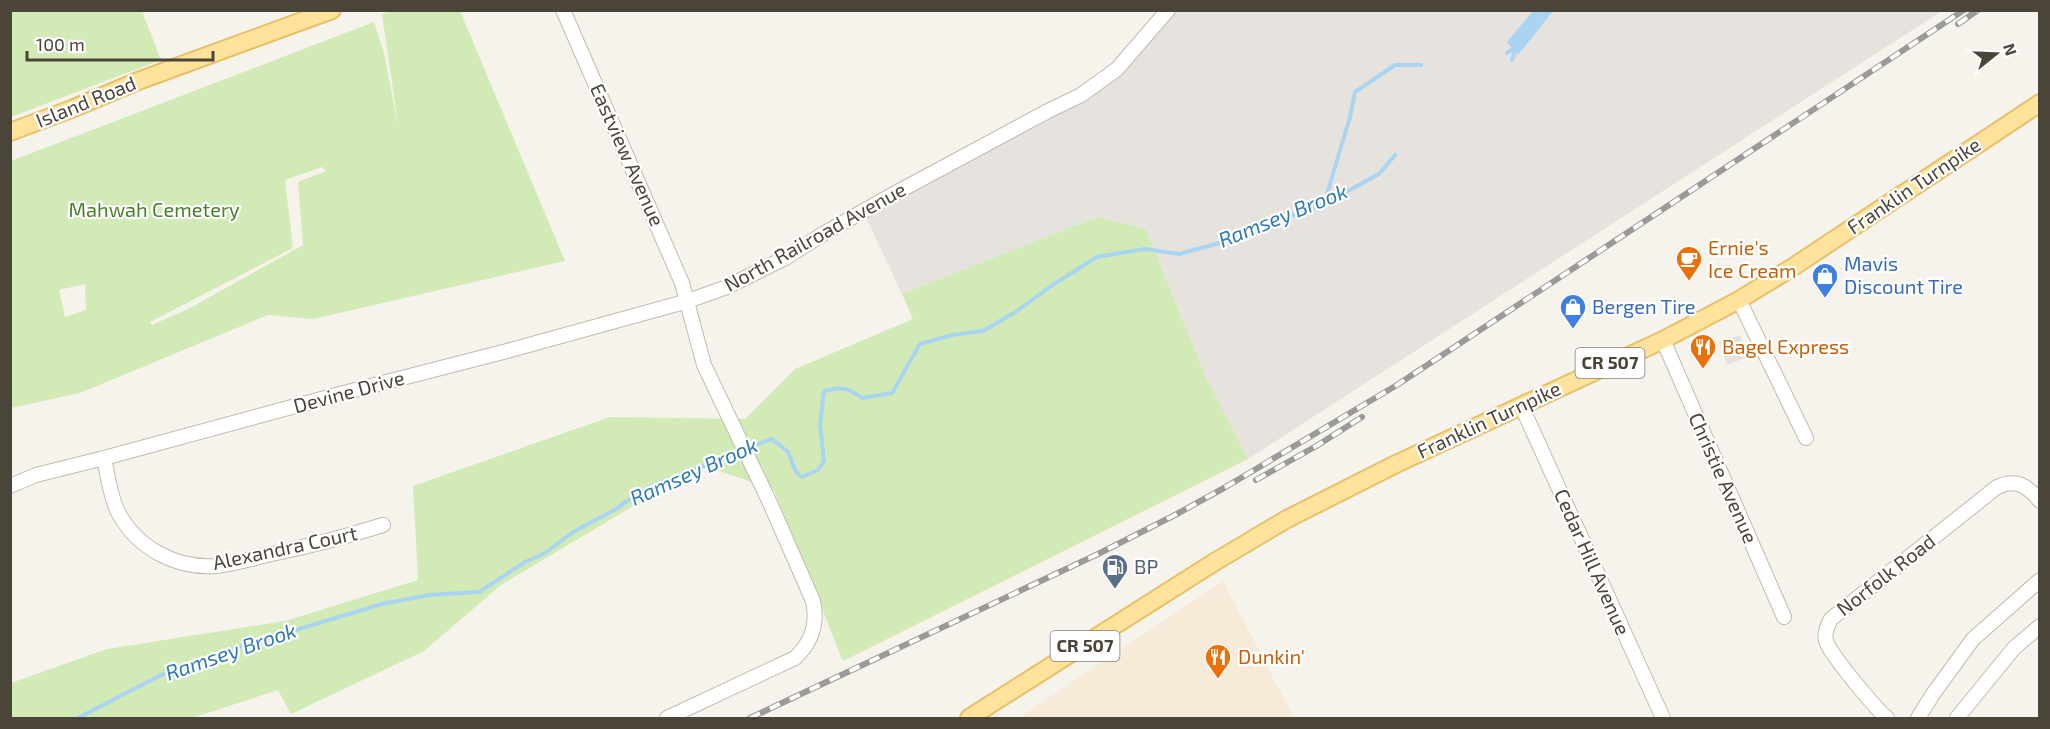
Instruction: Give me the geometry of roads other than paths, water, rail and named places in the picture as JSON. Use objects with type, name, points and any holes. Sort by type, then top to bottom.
[{"type":"main road","name":"Island Road","points":[[10,132],[138,81],[332,10]]},
{"type":"main road","name":"Franklin Turnpike","points":[[969,718],[1213,563],[1287,519],[1521,405],[1663,340],[1739,300],[1793,267],[2040,103]]},
{"type":"street","name":"Eastview Avenue","points":[[563,10],[656,220],[688,301]]},
{"type":"street","name":"North Railroad Avenue","points":[[688,301],[758,273],[890,196],[1081,95],[1117,69],[1168,10]]},
{"type":"street","points":[[1739,300],[1806,438]]},
{"type":"street","points":[[667,718],[795,658],[812,638],[815,625],[813,601],[770,503],[704,365],[696,342],[688,301]]},
{"type":"street","name":"Devine Drive","points":[[10,486],[36,475],[688,301]]},
{"type":"street","name":"Christie Avenue","points":[[1663,340],[1784,617]]},
{"type":"street","name":"Cedar Hill Avenue","points":[[1521,405],[1663,718]]},
{"type":"street","name":"Alexandra Court","points":[[104,458],[111,495],[117,511],[128,528],[153,550],[166,558],[182,563],[198,566],[222,565],[327,542],[383,525]]},
{"type":"street","name":"Norfolk Road","points":[[1887,718],[1876,709],[1830,649],[1826,633],[1832,619],[1997,487],[2006,483],[2023,485],[2031,490],[2040,501]]},
{"type":"street","points":[[1918,718],[1973,639],[2040,580]]},
{"type":"street","points":[[1957,718],[2014,648],[2040,626]]},
{"type":"water","points":[[1533,11],[1553,11],[1518,55],[1507,42]]},
{"type":"waterway","points":[[1507,53],[1513,49]]},
{"type":"waterway","name":"Ramsey Brook","points":[[1512,60],[1515,51]]},
{"type":"waterway","points":[[1324,204],[1350,117],[1355,92],[1395,65],[1421,65]]},
{"type":"waterway","name":"Ramsey Brook","points":[[747,448],[772,439],[788,452],[796,472],[802,477],[818,470],[824,461],[820,425],[824,391],[844,389],[862,398],[892,393],[920,344],[952,335],[983,331],[1097,257],[1145,249],[1179,254],[1249,235],[1271,223],[1324,204],[1379,174],[1395,155]]},
{"type":"waterway","name":"Ramsey Brook","points":[[78,718],[161,675],[226,651],[382,604],[429,595],[479,592],[525,562],[545,553],[573,532],[616,509],[643,490],[697,468],[716,463],[741,451]]},
{"type":"railway","points":[[750,718],[1098,554],[1224,488],[1397,385],[1964,10]]},
{"type":"railway","points":[[1958,24],[1978,10]]},
{"type":"railway","points":[[1256,480],[1362,417]]},
{"type":"place","name":"Ernie's Ice Cream","points":[[1689,282]]},
{"type":"place","name":"Mavis Discount Tire","points":[[1825,299]]},
{"type":"place","name":"Bergen Tire","points":[[1573,330]]},
{"type":"place","name":"Bagel Express","points":[[1703,370]]},
{"type":"place","name":"BP","points":[[1115,590]]},
{"type":"place","name":"Dunkin'","points":[[1218,680]]},
{"type":"park label","name":"Mahwah Cemetery","points":[[154,210]]}]
